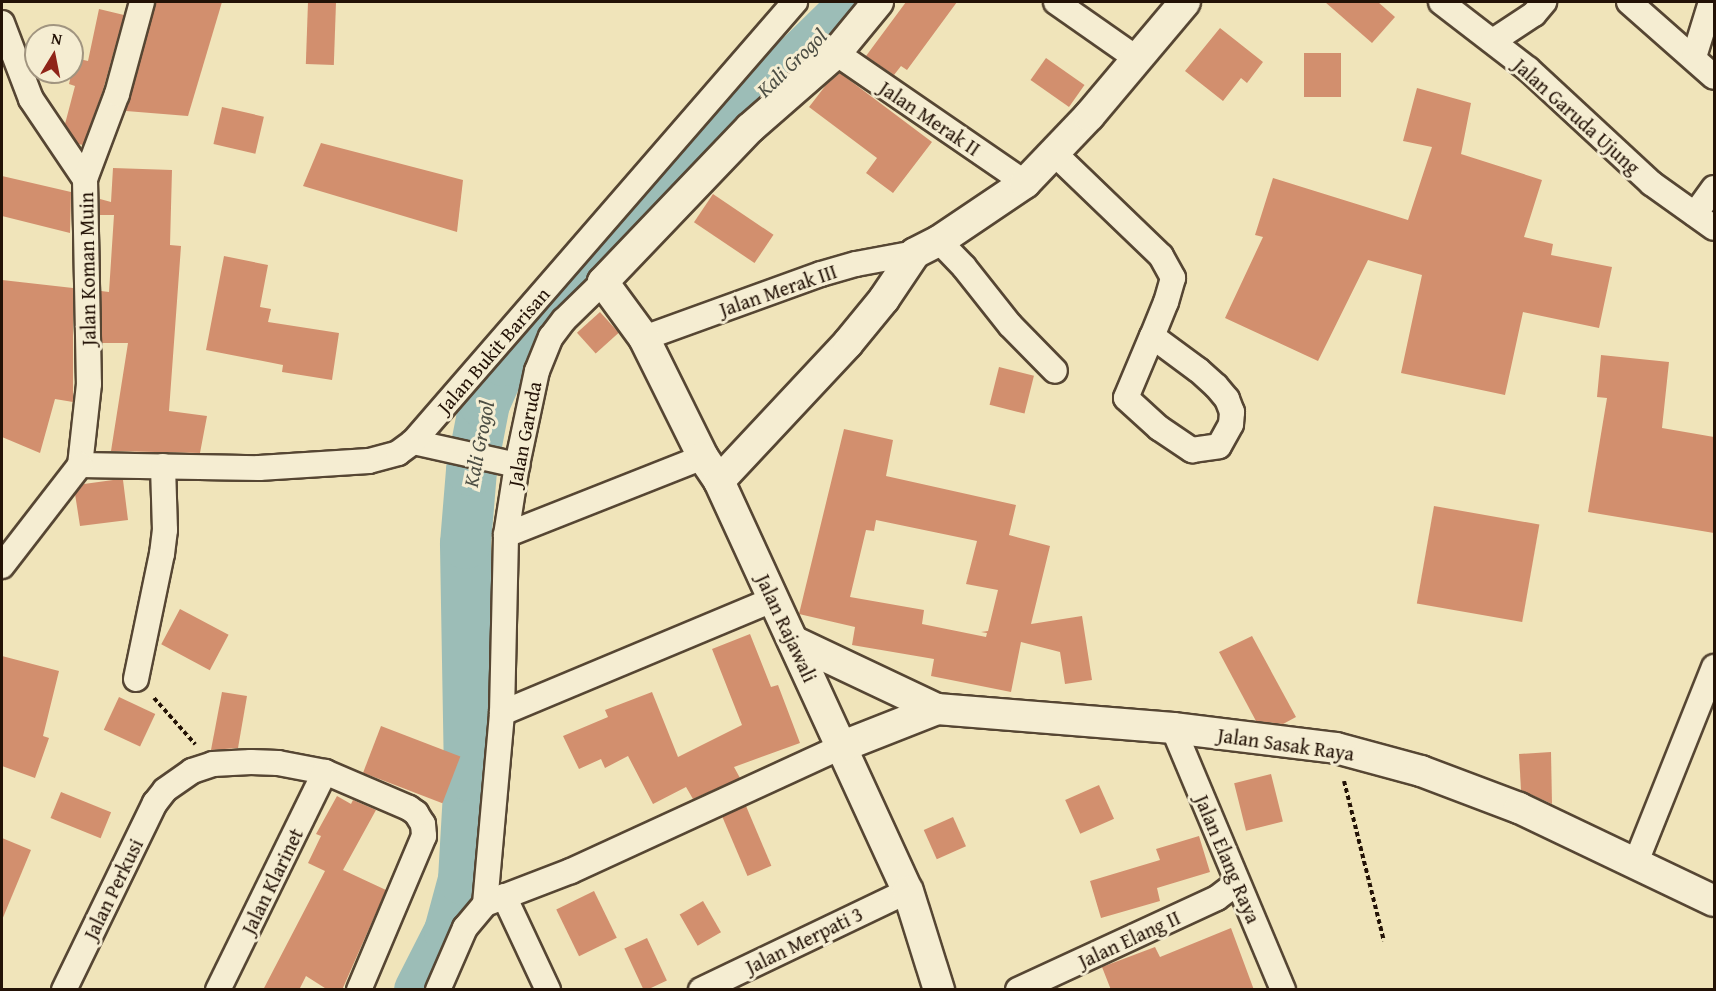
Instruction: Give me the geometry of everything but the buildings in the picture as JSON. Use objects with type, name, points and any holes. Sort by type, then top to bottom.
[{"type":"street","points":[[85,179],[117,94],[142,2]]},
{"type":"street","name":"Jalan Bukit Barisan","points":[[80,465],[259,468],[369,461],[398,453],[413,442],[795,2]]},
{"type":"street","name":"Jalan Garuda","points":[[495,900],[506,535],[517,465],[542,354],[564,320],[750,128],[836,53],[878,2]]},
{"type":"street","points":[[1056,2],[1136,58]]},
{"type":"street","points":[[506,535],[711,469],[848,343],[927,247],[1025,183],[1055,154],[1185,2]]},
{"type":"street","name":"Jalan Garuda Ujung","points":[[1441,2],[1493,41],[1571,107],[1651,183],[1705,221]]},
{"type":"street","points":[[1493,41],[1534,14],[1544,2]]},
{"type":"street","points":[[1629,2],[1714,77]]},
{"type":"street","points":[[1694,57],[1711,2]]},
{"type":"street","name":"Jalan Koman Muin","points":[[2,23],[30,99],[85,179],[89,384],[80,465]]},
{"type":"street","name":"Jalan Merak II","points":[[836,53],[1025,183]]},
{"type":"street","points":[[1055,154],[1161,256],[1173,278],[1126,399],[1159,428],[1192,450],[1219,446],[1232,424],[1232,412],[1227,399],[1198,370],[1152,336]]},
{"type":"street","points":[[1705,221],[1714,188]]},
{"type":"street","points":[[927,247],[964,267],[1010,325],[1055,371]]},
{"type":"street","name":"Jalan Merak III","points":[[644,338],[830,272],[927,247]]},
{"type":"street","name":"Jalan Rajawali","points":[[603,282],[644,338],[775,599],[908,891],[939,990]]},
{"type":"street","points":[[413,442],[517,465]]},
{"type":"street","points":[[2,563],[80,465]]},
{"type":"street","points":[[136,679],[162,554],[165,530],[163,466]]},
{"type":"street","points":[[502,713],[775,599]]},
{"type":"street","name":"Jalan Sasak Raya","points":[[793,641],[937,709],[1173,728],[1336,748],[1421,771],[1497,799],[1636,862],[1714,901]]},
{"type":"street","points":[[1636,862],[1714,667]]},
{"type":"street","name":"Jalan Sasak Raya","points":[[843,746],[937,709]]},
{"type":"street","name":"Jalan Elang Raya","points":[[1173,728],[1282,990]]},
{"type":"street","points":[[438,990],[465,927],[495,900],[571,871],[843,746]]},
{"type":"street","points":[[213,764],[278,763],[325,772],[416,813],[423,825],[424,836],[359,990]]},
{"type":"street","name":"Jalan Perkusi","points":[[64,990],[155,803],[165,789],[192,771],[213,764]]},
{"type":"street","name":"Jalan Klarinet","points":[[218,990],[325,772]]},
{"type":"street","name":"Jalan Elang II","points":[[1018,990],[1217,898],[1237,882]]},
{"type":"street","name":"Jalan Merpati 3","points":[[701,990],[908,891]]},
{"type":"street","points":[[495,900],[548,990]]},
{"type":"path","points":[[136,679],[213,764]]},
{"type":"path","points":[[1336,748],[1384,941]]},
{"type":"waterway","name":"Kali Grogol","points":[[419,990],[449,931],[463,879],[469,775],[465,543],[471,470],[484,403],[503,360],[542,309],[855,2]]}]
